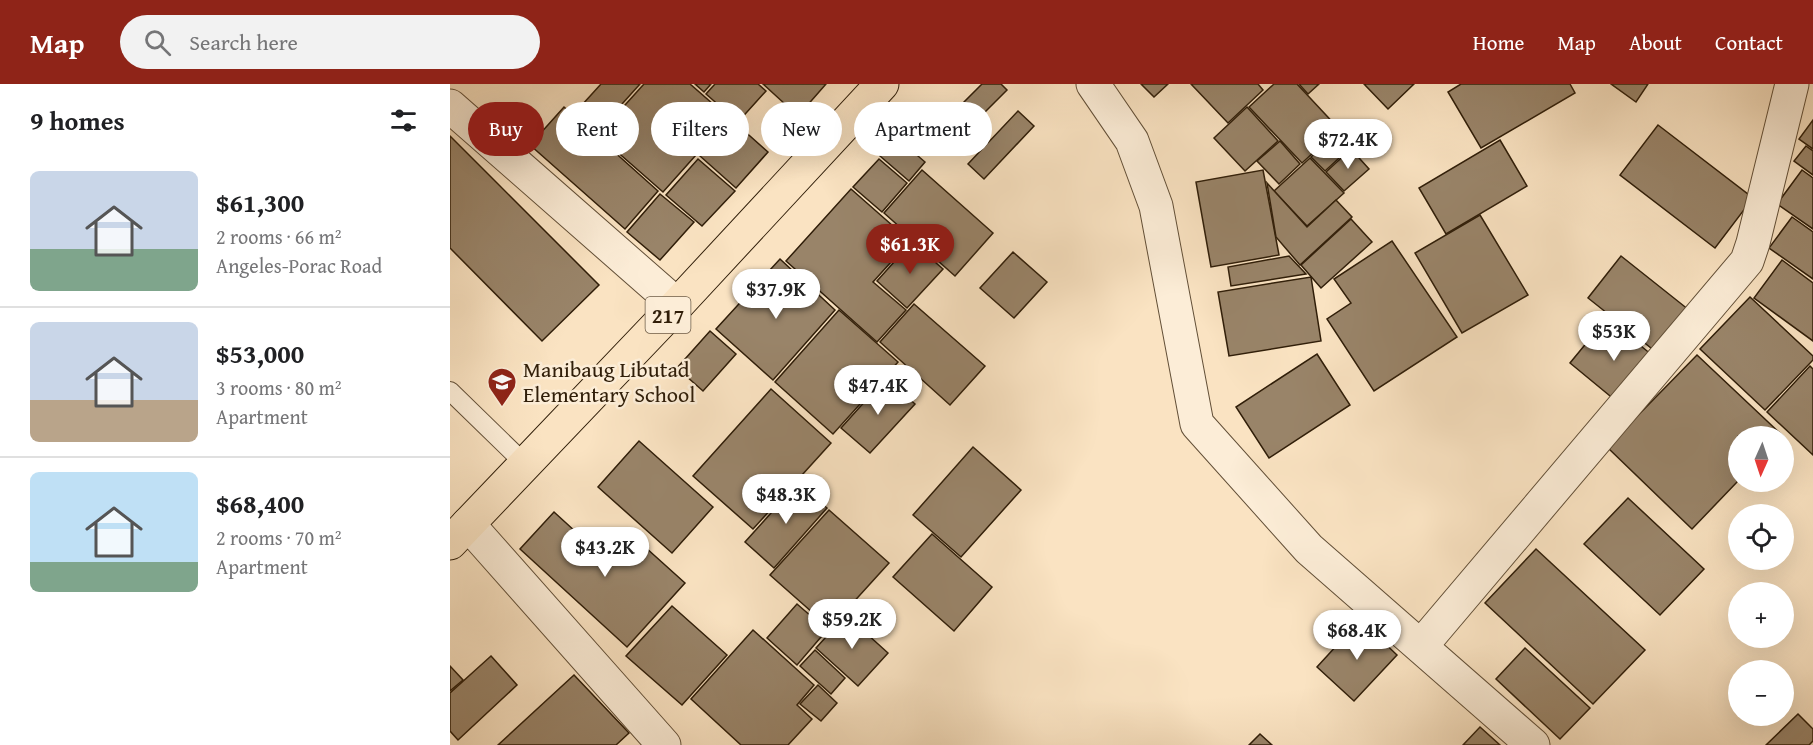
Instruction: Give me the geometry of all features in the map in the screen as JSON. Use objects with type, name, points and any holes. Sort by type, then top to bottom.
[{"type":"main road","name":"217","points":[[459,533],[677,305],[882,84]]},
{"type":"street","points":[[1093,84],[1132,141],[1156,206],[1197,424],[1309,549],[1533,745]]},
{"type":"street","points":[[1421,646],[1747,261],[1792,84]]},
{"type":"street","points":[[450,106],[677,305]]},
{"type":"street","points":[[459,533],[664,745]]},
{"type":"lane","points":[[450,391],[525,464]]},
{"type":"building","points":[[601,84],[640,84],[624,102],[585,102]]},
{"type":"building","points":[[644,84],[690,84],[711,102],[651,102],[651,156],[695,156],[663,192],[622,156],[639,156],[639,102],[628,102]]},
{"type":"building","points":[[695,84],[711,84],[704,92]]},
{"type":"building","points":[[715,84],[758,84],[766,91],[749,110],[749,102],[715,102],[706,94]]},
{"type":"building","points":[[763,84],[826,84],[810,102],[783,102]]},
{"type":"building","points":[[982,84],[1001,84],[1007,90],[992,105],[992,102],[964,102]]},
{"type":"building","points":[[1141,84],[1168,84],[1154,97]]},
{"type":"building","points":[[1191,84],[1258,84],[1263,90],[1228,123]]},
{"type":"building","points":[[1274,84],[1297,84],[1339,129],[1302,163],[1249,107]]},
{"type":"building","points":[[1299,84],[1319,84],[1308,94]]},
{"type":"building","points":[[1364,84],[1414,84],[1388,109]]},
{"type":"building","points":[[1461,84],[1570,84],[1575,93],[1481,148],[1448,92]]},
{"type":"building","points":[[1611,84],[1648,84],[1636,102]]},
{"type":"building","points":[[1247,107],[1278,141],[1245,171],[1214,138]]},
{"type":"building","points":[[1018,111],[1034,126],[984,179],[968,164],[976,156],[992,156],[992,139]]},
{"type":"building","points":[[556,116],[556,156],[619,156],[658,191],[625,229],[542,156],[544,129]]},
{"type":"building","points":[[1813,120],[1813,149],[1799,139]]},
{"type":"building","points":[[1658,125],[1753,198],[1715,248],[1620,175]]},
{"type":"building","points":[[1336,133],[1350,148],[1325,171],[1311,157]]},
{"type":"building","points":[[749,135],[761,146],[761,156],[764,156],[736,188],[700,156],[749,156]]},
{"type":"building","points":[[450,136],[599,285],[542,341],[450,248]]},
{"type":"building","points":[[1500,140],[1527,186],[1446,234],[1419,188]]},
{"type":"building","points":[[1280,141],[1300,164],[1279,184],[1257,161]]},
{"type":"building","points":[[1806,146],[1813,151],[1813,175],[1794,161]]},
{"type":"building","points":[[1351,149],[1369,169],[1344,191],[1326,172]]},
{"type":"building","points":[[880,156],[918,156],[925,162],[909,181]]},
{"type":"building","points":[[1310,158],[1344,193],[1307,226],[1274,191]]},
{"type":"building","points":[[698,159],[735,191],[702,226],[666,195]]},
{"type":"building","points":[[879,159],[907,183],[882,212],[853,187]]},
{"type":"building","points":[[922,170],[993,233],[955,276],[884,213]]},
{"type":"building","points":[[1263,170],[1279,255],[1211,267],[1196,182]]},
{"type":"building","points":[[1802,170],[1813,178],[1813,229],[1777,204]]},
{"type":"building","points":[[1267,183],[1307,227],[1336,200],[1352,217],[1300,265],[1276,237]]},
{"type":"building","points":[[851,189],[910,241],[873,282],[906,310],[877,342],[786,261]]},
{"type":"building","points":[[660,194],[694,222],[660,260],[627,232]]},
{"type":"building","points":[[1480,215],[1528,295],[1462,333],[1415,253]]},
{"type":"building","points":[[1792,217],[1813,232],[1813,279],[1769,248]]},
{"type":"building","points":[[1351,219],[1372,242],[1321,288],[1301,265]]},
{"type":"building","points":[[1392,241],[1457,337],[1374,391],[1327,319],[1351,303],[1334,279]]},
{"type":"building","points":[[912,242],[943,269],[907,308],[877,281]]},
{"type":"building","points":[[1013,252],[1047,282],[1014,318],[980,288]]},
{"type":"building","points":[[1289,256],[1306,274],[1231,286],[1228,267]]},
{"type":"building","points":[[1621,256],[1689,310],[1656,352],[1588,298]]},
{"type":"building","points":[[780,259],[835,310],[773,380],[716,329]]},
{"type":"building","points":[[1782,260],[1813,283],[1813,341],[1754,298]]},
{"type":"building","points":[[1311,277],[1321,341],[1229,356],[1218,292]]},
{"type":"building","points":[[1750,297],[1813,356],[1813,360],[1765,410],[1700,349]]},
{"type":"building","points":[[914,304],[985,366],[950,405],[880,342]]},
{"type":"building","points":[[839,310],[898,362],[833,434],[775,382]]},
{"type":"building","points":[[1607,318],[1658,360],[1621,405],[1570,363]]},
{"type":"building","points":[[710,331],[736,354],[703,391],[677,368]]},
{"type":"building","points":[[1317,354],[1350,405],[1269,458],[1236,407]]},
{"type":"building","points":[[1697,355],[1772,426],[1728,426],[1728,491],[1692,529],[1607,447]]},
{"type":"building","points":[[1810,366],[1813,369],[1813,455],[1794,437],[1794,426],[1782,426],[1767,412]]},
{"type":"building","points":[[886,378],[915,404],[870,453],[841,428]]},
{"type":"building","points":[[771,389],[831,443],[753,529],[693,476]]},
{"type":"building","points":[[639,441],[713,507],[672,553],[598,487]]},
{"type":"building","points":[[973,447],[1021,490],[961,557],[913,515]]},
{"type":"building","points":[[798,483],[827,508],[774,568],[745,542]]},
{"type":"building","points":[[1628,498],[1704,569],[1660,615],[1584,544]]},
{"type":"building","points":[[829,510],[889,563],[830,628],[770,575]]},
{"type":"building","points":[[554,512],[611,564],[635,538],[685,583],[627,647],[520,549]]},
{"type":"building","points":[[932,534],[992,587],[954,631],[893,577]]},
{"type":"building","points":[[1536,549],[1645,650],[1593,704],[1485,603]]},
{"type":"building","points":[[797,604],[827,630],[797,665],[767,638]]},
{"type":"building","points":[[672,606],[727,655],[682,705],[626,656]]},
{"type":"building","points":[[846,615],[888,653],[858,686],[816,648]]},
{"type":"building","points":[[1360,620],[1397,655],[1354,701],[1317,667]]},
{"type":"building","points":[[753,630],[814,685],[797,705],[812,719],[788,745],[741,745],[691,699]]},
{"type":"building","points":[[1525,648],[1590,708],[1560,739],[1496,679]]},
{"type":"building","points":[[815,650],[845,678],[831,694],[800,666]]},
{"type":"building","points":[[491,656],[517,685],[458,740],[450,731],[450,693]]},
{"type":"building","points":[[450,666],[463,680],[450,691]]},
{"type":"building","points":[[574,675],[629,733],[616,745],[498,745]]},
{"type":"building","points":[[818,685],[837,703],[821,721],[800,704]]},
{"type":"building","points":[[1798,714],[1813,729],[1813,741],[1809,745],[1766,745],[1786,726],[1794,726],[1794,718]]},
{"type":"building","points":[[1480,727],[1500,745],[1463,745]]},
{"type":"building","points":[[1260,734],[1272,745],[1249,745]]},
{"type":"place","name":"Manibaug Libutad Elementary School","points":[[502,408]]}]
